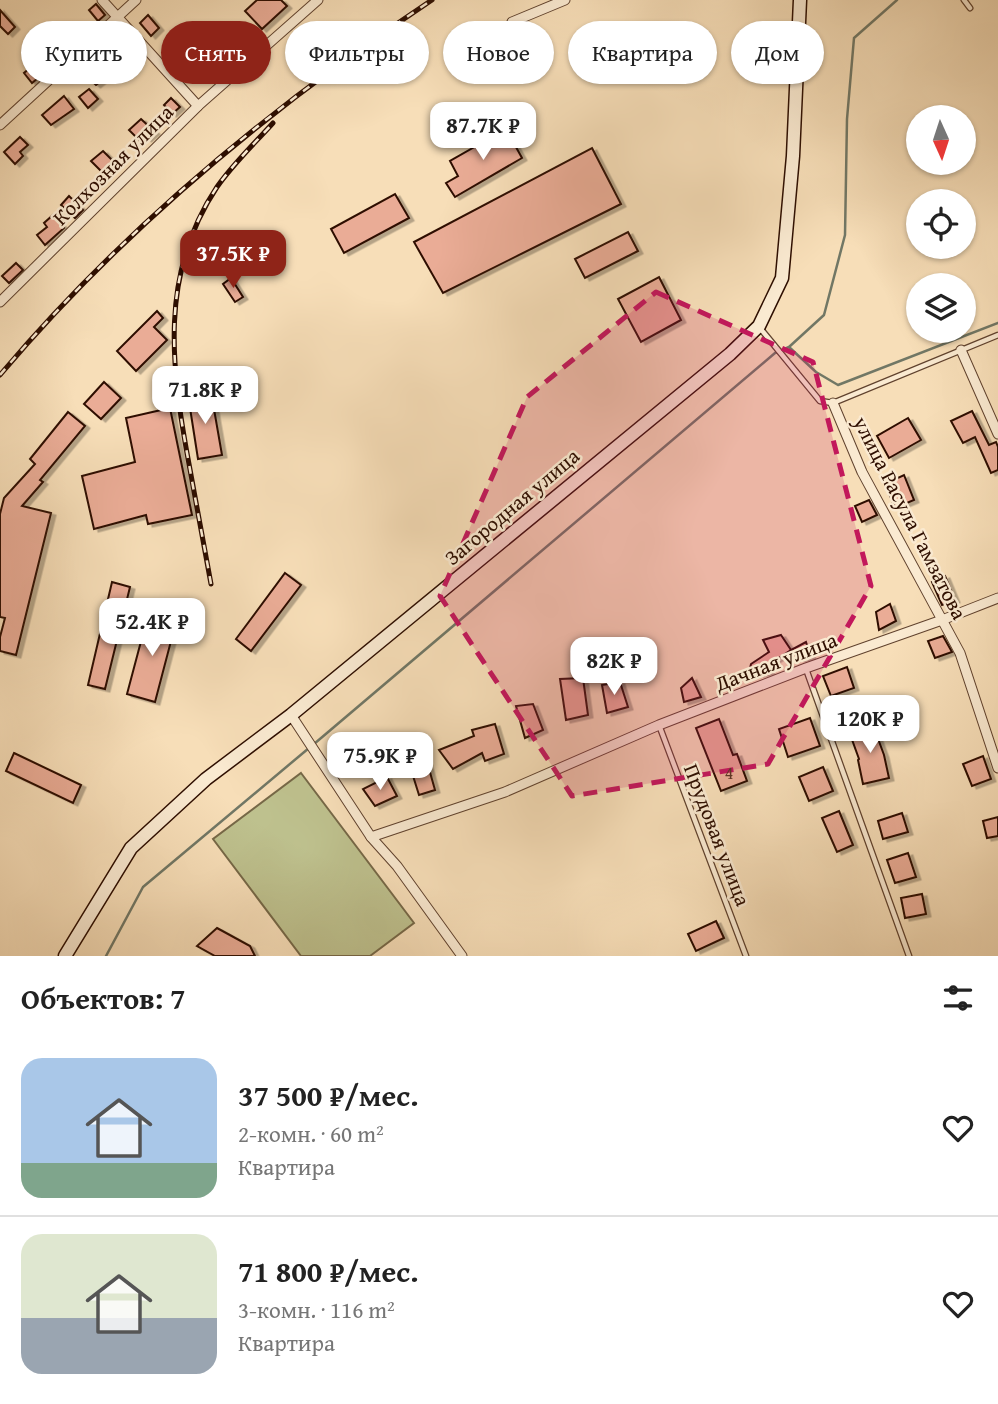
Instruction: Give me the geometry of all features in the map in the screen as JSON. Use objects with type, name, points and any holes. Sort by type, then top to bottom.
[{"type":"main road","name":"Загородная улица","points":[[65,956],[131,848],[206,779],[291,715],[730,354],[759,326],[782,278],[793,156],[800,0]]},
{"type":"street","points":[[102,0],[198,106]]},
{"type":"street","points":[[0,125],[136,0]]},
{"type":"street","name":"Колхозная улица","points":[[0,302],[198,106],[317,0]]},
{"type":"street","points":[[514,21],[565,0]]},
{"type":"street","points":[[961,349],[998,434]]},
{"type":"street","name":"улица Расула Гамзатова","points":[[833,403],[862,472],[960,653],[998,768]]},
{"type":"street","name":"Дачная улица","points":[[371,837],[505,792],[659,725],[998,598]]},
{"type":"street","points":[[291,715],[371,837],[397,866],[462,956]]},
{"type":"lane","points":[[964,0],[970,8]]},
{"type":"lane","points":[[759,326],[821,401],[833,403],[998,335]]},
{"type":"lane","points":[[806,668],[909,956]]},
{"type":"lane","name":"Прудовая улица","points":[[659,725],[746,956]]},
{"type":"highlighted area","points":[[656,292],[813,362],[871,586],[768,764],[572,796],[440,596],[527,397]]},
{"type":"green space","points":[[301,773],[414,923],[370,956],[301,956],[213,839]]},
{"type":"building","points":[[257,0],[281,0],[287,6],[271,21],[254,21],[245,11]]},
{"type":"building","points":[[96,4],[105,15],[98,21],[89,10]]},
{"type":"building","points":[[0,10],[15,27],[8,34],[0,26]]},
{"type":"building","points":[[148,15],[159,28],[151,36],[147,31],[147,21],[142,21]]},
{"type":"building","points":[[89,89],[98,99],[88,108],[79,97]]},
{"type":"building","points":[[64,96],[74,109],[51,125],[42,115]]},
{"type":"building","points":[[171,98],[180,107],[172,114],[164,105]]},
{"type":"building","points":[[141,119],[155,132],[147,139],[144,136],[139,140],[129,130]]},
{"type":"building","points":[[506,129],[522,158],[455,197],[446,183],[458,176],[450,161]]},
{"type":"building","points":[[20,137],[28,145],[20,152],[23,156],[15,164],[4,152]]},
{"type":"building","points":[[592,148],[621,204],[443,293],[414,242]]},
{"type":"building","points":[[103,151],[114,162],[103,173],[91,161]]},
{"type":"building","points":[[395,194],[409,218],[344,253],[331,229]]},
{"type":"building","points":[[69,196],[83,210],[75,218],[61,205]]},
{"type":"building","points":[[53,215],[64,228],[45,245],[37,235],[47,227],[44,223]]},
{"type":"building","points":[[628,232],[638,251],[585,278],[575,259]]},
{"type":"building","points":[[16,263],[23,270],[9,283],[2,276]]},
{"type":"building","points":[[659,277],[681,320],[641,342],[618,299]]},
{"type":"building","points":[[231,278],[243,297],[235,302],[223,284]]},
{"type":"building","points":[[157,311],[163,318],[154,327],[167,340],[136,371],[117,351]]},
{"type":"building","points":[[104,382],[121,398],[101,419],[84,404]]},
{"type":"building","points":[[211,392],[222,455],[198,459],[188,395]]},
{"type":"building","points":[[170,408],[192,515],[148,524],[146,515],[94,529],[82,476],[135,462],[126,418]]},
{"type":"building","points":[[972,411],[989,445],[996,442],[998,447],[998,470],[991,473],[975,437],[963,443],[951,421]]},
{"type":"building","points":[[68,412],[85,426],[22,506],[51,513],[16,655],[0,651],[5,618],[0,617],[0,514],[4,498],[35,464],[30,459]]},
{"type":"building","points":[[908,418],[921,440],[889,458],[877,436]]},
{"type":"building","points":[[904,475],[914,500],[895,508],[885,484]]},
{"type":"building","points":[[869,500],[877,515],[862,522],[855,506]]},
{"type":"building","points":[[285,573],[301,585],[251,651],[236,639]]},
{"type":"building","points":[[945,576],[955,600],[942,605],[932,582]]},
{"type":"building","points":[[112,582],[130,587],[105,689],[88,685]]},
{"type":"building","points":[[890,604],[896,621],[879,630],[876,612]]},
{"type":"building","points":[[148,615],[176,622],[155,702],[127,694]]},
{"type":"building","points":[[781,635],[791,650],[766,666],[770,672],[748,676],[751,664],[769,652],[763,640]]},
{"type":"building","points":[[943,636],[952,652],[935,658],[928,641]]},
{"type":"building","points":[[806,642],[811,657],[800,659],[791,650]]},
{"type":"building","points":[[847,667],[854,688],[831,696],[823,676]]},
{"type":"building","points":[[583,678],[588,715],[566,720],[560,679]]},
{"type":"building","points":[[692,678],[701,697],[684,702],[681,688]]},
{"type":"building","points":[[620,682],[628,707],[607,713],[602,685]]},
{"type":"building","points":[[533,704],[543,730],[525,738],[516,706]]},
{"type":"building","points":[[810,718],[820,746],[788,757],[779,729]]},
{"type":"building","points":[[719,719],[747,781],[721,791],[696,728]]},
{"type":"building","points":[[495,724],[504,754],[485,761],[482,753],[453,769],[439,750],[474,736],[472,730]]},
{"type":"building","points":[[873,725],[889,778],[863,784],[859,759],[850,734]]},
{"type":"building","points":[[14,753],[81,785],[73,803],[6,771]]},
{"type":"building","points":[[983,756],[991,779],[972,786],[963,764]]},
{"type":"building","points":[[426,758],[435,790],[419,795],[409,763]]},
{"type":"building","points":[[823,767],[833,791],[809,801],[799,777]]},
{"type":"building","points":[[387,777],[397,796],[375,806],[363,789]]},
{"type":"building","points":[[839,811],[853,845],[837,852],[822,818]]},
{"type":"building","points":[[902,813],[908,832],[883,839],[878,821]]},
{"type":"building","points":[[998,817],[998,836],[987,838],[983,821]]},
{"type":"building","points":[[908,853],[916,877],[895,883],[887,860]]},
{"type":"building","points":[[922,894],[926,914],[905,918],[901,898]]},
{"type":"building","points":[[716,921],[724,938],[696,951],[688,934]]},
{"type":"building","points":[[217,928],[250,946],[255,956],[215,956],[197,946]]},
{"type":"waterway","points":[[314,744],[775,353],[789,347],[824,315],[845,235],[847,119],[854,38],[897,0]]},
{"type":"waterway","points":[[789,347],[816,372],[838,385],[998,323]]},
{"type":"waterway","points":[[106,956],[143,887],[309,748]]},
{"type":"railway","points":[[0,375],[97,269],[202,172],[314,83],[432,0]]},
{"type":"railway","points":[[211,584],[178,392],[174,322],[178,287],[198,220],[217,187],[273,123]]}]
